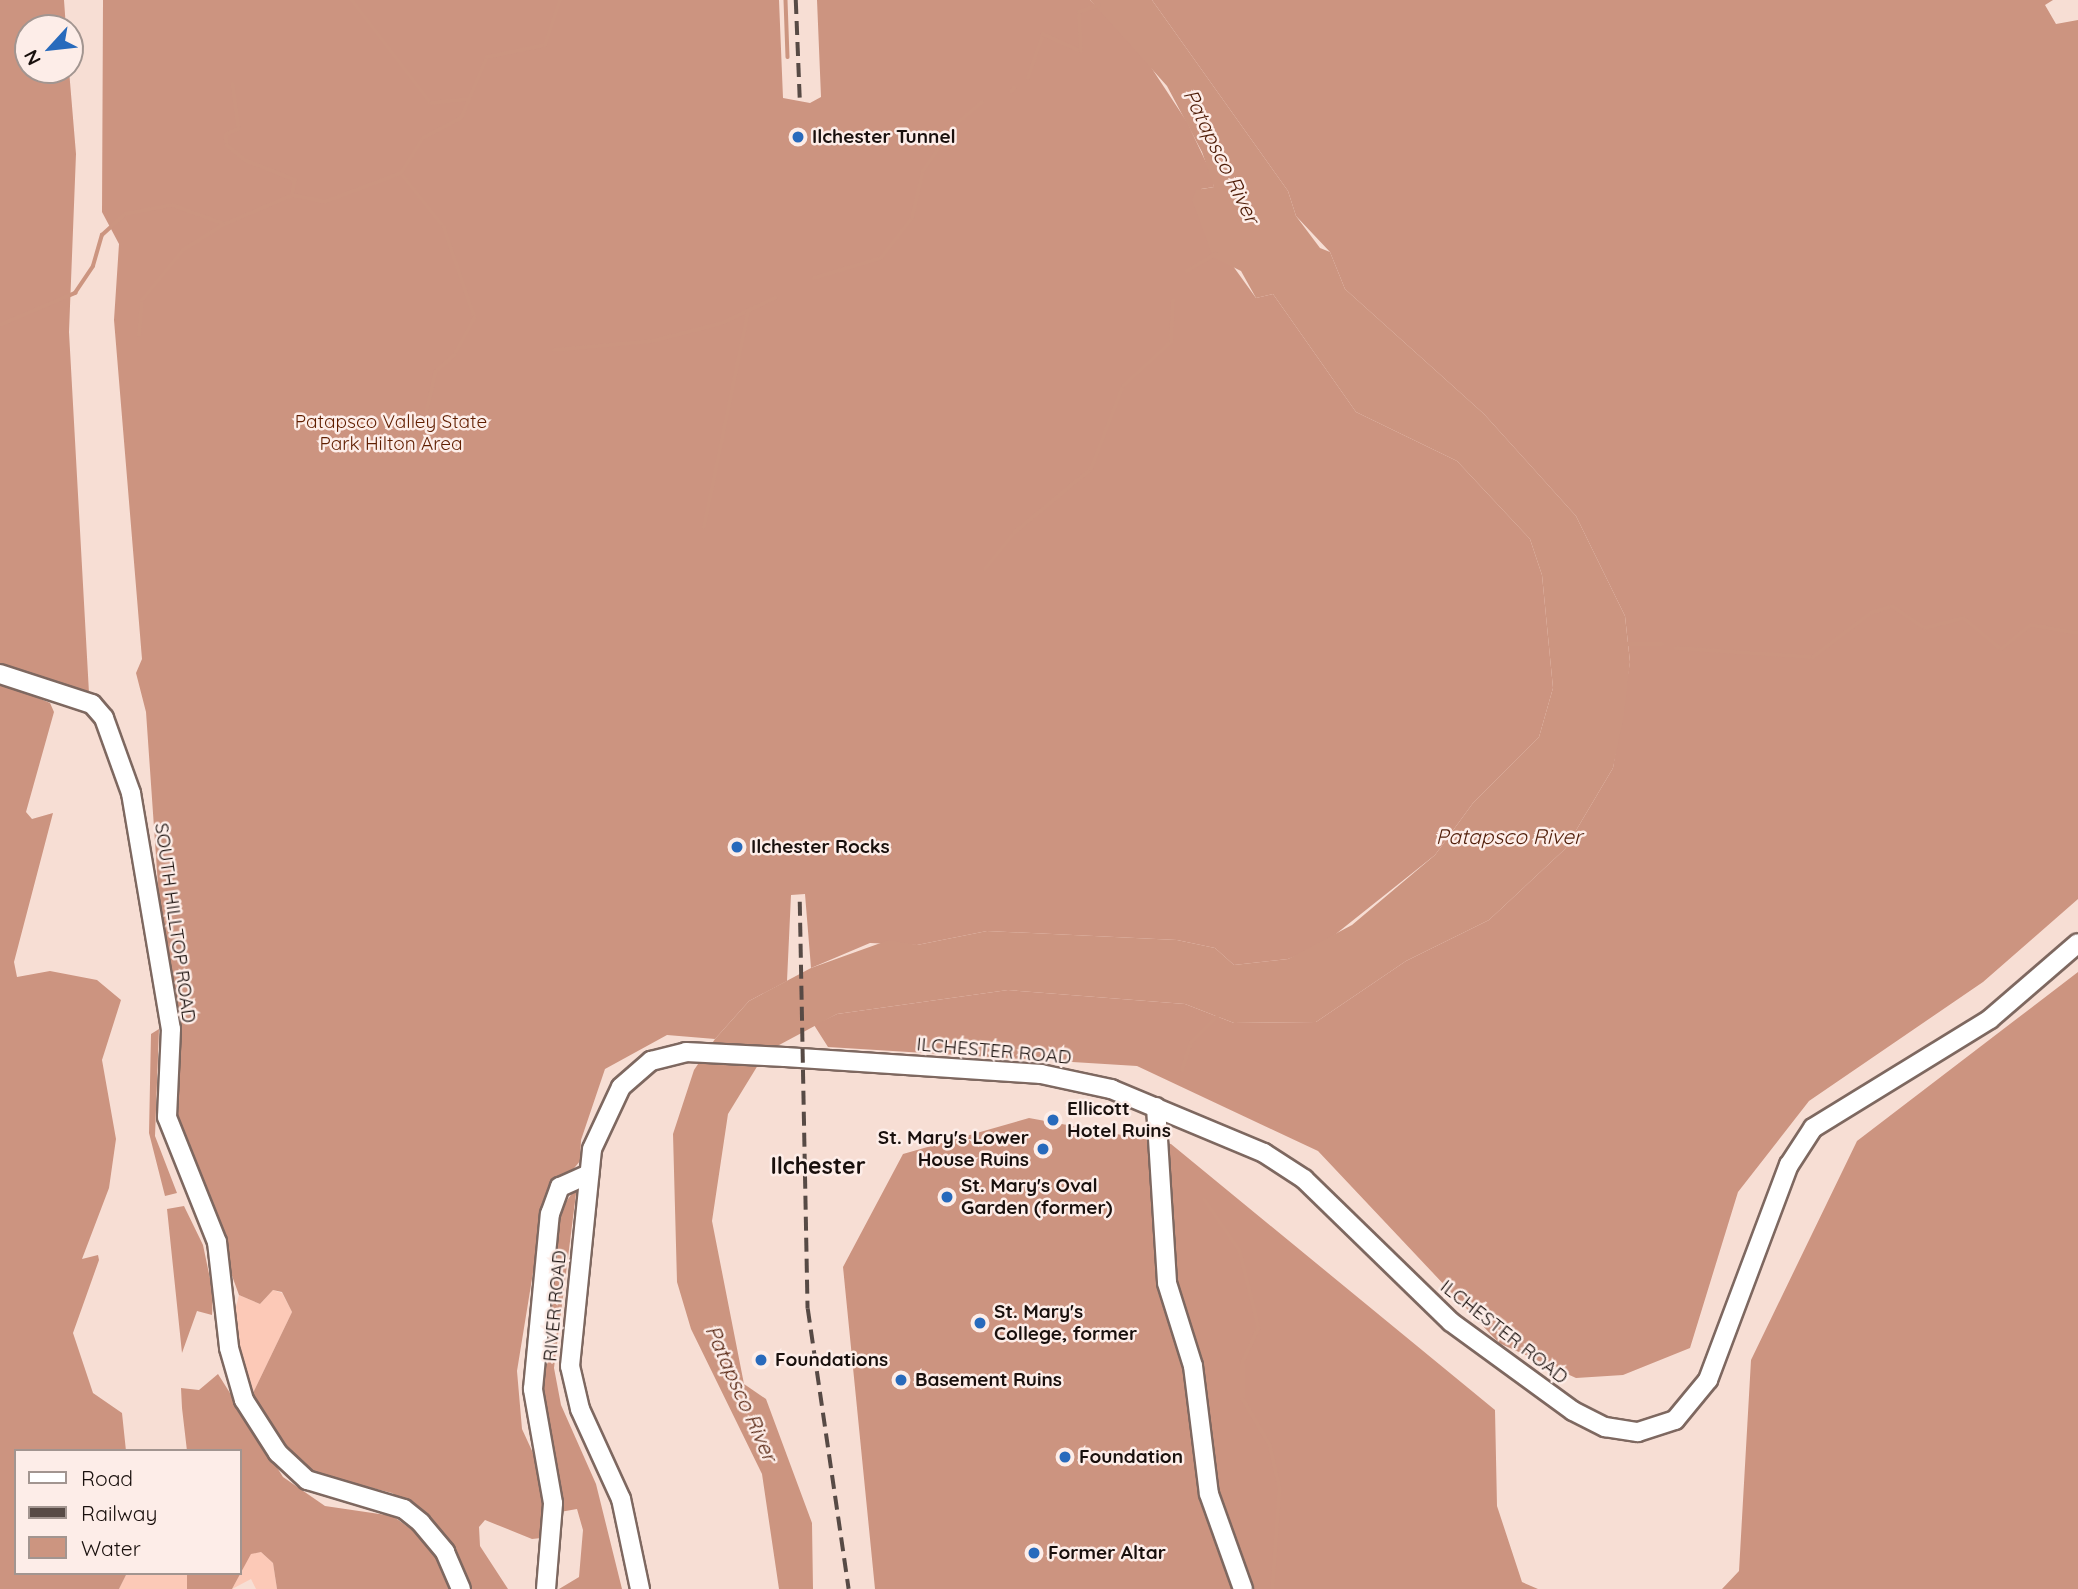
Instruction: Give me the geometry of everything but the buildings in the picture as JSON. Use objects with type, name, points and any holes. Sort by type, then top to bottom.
[{"type":"street","name":"SOUTH HILLTOP ROAD","points":[[0,674],[92,704],[104,718],[131,793],[171,1029],[167,1117],[217,1242],[229,1348],[244,1400],[278,1453],[307,1480],[404,1509],[421,1523],[445,1552],[461,1589]]},
{"type":"street","name":"ILCHESTER ROAD","points":[[676,1052],[1041,1074],[1082,1080],[1156,1107],[1264,1153],[1304,1179],[1451,1322],[1573,1411],[1620,1431],[1655,1430],[1675,1420],[1708,1380],[1789,1165],[1813,1128],[1990,1019],[2078,943]]},
{"type":"street","name":"RIVER ROAD","points":[[640,1589],[621,1499],[572,1385],[589,1174],[600,1126],[621,1087],[651,1061],[676,1052]]},
{"type":"street","points":[[1156,1107],[1167,1283],[1193,1366],[1209,1494],[1243,1589]]},
{"type":"street","points":[[545,1589],[553,1503],[533,1408],[549,1227],[560,1187],[589,1174]]},
{"type":"shaded area","points":[[273,1290],[282,1293],[292,1312],[253,1393],[242,1371],[233,1319],[239,1295],[260,1304]]},
{"type":"shaded area","points":[[261,1552],[273,1563],[277,1589],[256,1589],[251,1579],[232,1589],[239,1575],[242,1575],[251,1553]]},
{"type":"shaded area","points":[[126,1575],[187,1575],[187,1589],[119,1589]]},
{"type":"green space","points":[[0,0],[64,0],[65,14],[14,14],[14,84],[70,84],[76,154],[69,332],[89,693],[0,668]]},
{"type":"green space","name":"Patapsco Valley State Park Hilton Area","points":[[103,0],[779,0],[783,98],[810,103],[821,97],[817,0],[1090,0],[1141,52],[1187,122],[1212,175],[1214,187],[1201,189],[1233,266],[1256,298],[1273,294],[1356,412],[1457,461],[1530,539],[1542,575],[1553,688],[1539,737],[1473,803],[1435,855],[1322,945],[1288,959],[1234,965],[1215,948],[1177,940],[987,931],[917,945],[870,943],[811,968],[805,894],[791,895],[787,981],[749,1001],[715,1039],[667,1035],[605,1069],[581,1140],[580,1161],[544,1205],[517,1371],[522,1429],[544,1477],[551,1537],[532,1539],[485,1520],[479,1527],[480,1546],[508,1589],[470,1589],[459,1561],[423,1512],[392,1493],[313,1473],[267,1425],[253,1393],[292,1312],[282,1292],[273,1290],[260,1304],[239,1295],[174,1116],[146,712],[136,673],[142,659],[114,320],[119,244],[102,212]]},
{"type":"green space","points":[[1152,0],[2053,0],[2045,5],[2056,24],[2078,20],[2078,899],[1983,982],[1809,1101],[1738,1192],[1690,1348],[1623,1375],[1576,1378],[1499,1343],[1318,1151],[1137,1066],[828,1047],[814,1025],[837,1014],[1008,990],[1185,1004],[1234,1023],[1316,1022],[1406,961],[1489,920],[1565,849],[1613,768],[1630,662],[1625,616],[1576,516],[1484,414],[1345,289],[1330,252],[1296,216],[1288,191]]},
{"type":"green space","points":[[0,682],[50,703],[54,712],[26,812],[32,819],[53,813],[14,962],[17,977],[50,971],[97,980],[121,1000],[102,1060],[116,1139],[109,1188],[82,1259],[98,1255],[99,1260],[73,1333],[93,1393],[122,1413],[126,1449],[14,1449],[14,1575],[126,1575],[119,1589],[0,1589]]},
{"type":"green space","points":[[2078,972],[2078,1589],[1722,1589],[1739,1571],[1751,1360],[1857,1141]]},
{"type":"green space","points":[[159,1029],[155,1136],[177,1193],[165,1196],[149,1133],[151,1034]]},
{"type":"green space","points":[[1029,1118],[1171,1144],[1495,1410],[1497,1506],[1522,1582],[1538,1589],[875,1589],[843,1267],[903,1154]]},
{"type":"green space","points":[[577,1186],[554,1368],[561,1405],[596,1484],[622,1589],[559,1589],[579,1577],[583,1530],[577,1509],[560,1512],[537,1394],[557,1215]]},
{"type":"green space","points":[[184,1206],[203,1245],[213,1293],[212,1315],[197,1311],[182,1353],[167,1209]]},
{"type":"green space","points":[[218,1374],[283,1477],[325,1506],[393,1516],[428,1542],[453,1589],[277,1589],[273,1563],[261,1552],[251,1554],[242,1571],[242,1449],[187,1449],[181,1388],[199,1390]]},
{"type":"green space","points":[[187,1575],[240,1575],[232,1589],[187,1589]]},
{"type":"water","name":"Patapsco River","points":[[1090,0],[1152,0],[1288,191],[1296,216],[1320,248],[1330,252],[1345,289],[1484,414],[1576,516],[1625,616],[1630,662],[1624,715],[1613,768],[1565,849],[1489,920],[1406,961],[1316,1022],[1234,1023],[1185,1004],[1008,990],[837,1014],[766,1052],[728,1114],[712,1221],[744,1384],[766,1399],[812,1523],[813,1589],[779,1589],[762,1474],[691,1329],[677,1282],[673,1134],[694,1070],[715,1039],[749,1001],[811,968],[889,940],[917,945],[987,931],[1177,940],[1215,948],[1234,965],[1288,959],[1352,925],[1435,855],[1473,803],[1539,737],[1553,688],[1542,575],[1530,539],[1457,461],[1356,412],[1273,294],[1256,298],[1241,271],[1213,257],[1192,200],[1196,190],[1214,187],[1202,152],[1167,86]]},
{"type":"waterway","points":[[352,0],[431,103],[470,99]]},
{"type":"waterway","points":[[0,325],[75,293],[93,266],[102,235],[125,214],[172,205],[225,224],[293,195],[325,202],[401,173],[423,138],[461,118],[487,57],[545,45],[560,0]]},
{"type":"waterway","points":[[786,0],[788,57]]},
{"type":"waterway","points":[[1028,78],[1043,34],[1081,51],[1079,12],[1099,5]]},
{"type":"waterway","points":[[233,84],[239,129],[226,135],[227,145],[245,160],[295,180],[293,195]]},
{"type":"waterway","points":[[1011,92],[1014,88]]},
{"type":"waterway","points":[[814,278],[881,258],[912,218],[923,171],[955,125],[982,102]]},
{"type":"waterway","points":[[401,173],[444,227],[475,318],[455,355],[436,372],[427,412]]},
{"type":"waterway","points":[[139,335],[142,300],[183,250],[223,225]]},
{"type":"waterway","points":[[1187,271],[1215,254]]},
{"type":"waterway","points":[[554,350],[653,341],[722,323],[775,298]]},
{"type":"waterway","points":[[985,569],[1014,533],[1091,469],[1123,386],[1171,342],[1173,301]]},
{"type":"waterway","points":[[704,527],[748,313]]},
{"type":"waterway","points":[[1676,648],[1813,657],[1871,613],[1892,606],[1925,628],[1964,618],[2001,649],[2031,625],[2078,633]]},
{"type":"waterway","points":[[1626,644],[1662,644]]},
{"type":"waterway","points":[[1182,1070],[1191,1043],[1219,1015]]},
{"type":"waterway","points":[[1205,1200],[1240,1251],[1259,1328],[1243,1363],[1243,1399],[1270,1445],[1280,1488],[1273,1589]]},
{"type":"railway","points":[[796,0],[800,98]]},
{"type":"railway","points":[[800,902],[808,1309],[849,1589]]},
{"type":"place","name":"Ilchester Tunnel","points":[[798,137]]},
{"type":"place","name":"Ilchester Rocks","points":[[737,847]]},
{"type":"place","name":"Ellicott Hotel Ruins","points":[[1053,1120]]},
{"type":"place","name":"St. Mary's Lower House Ruins","points":[[1043,1149]]},
{"type":"place","name":"St. Mary's Oval Garden (former)","points":[[947,1197]]},
{"type":"place","name":"St. Mary's College, former","points":[[980,1323]]},
{"type":"place","name":"Foundations","points":[[761,1360]]},
{"type":"place","name":"Basement Ruins","points":[[901,1380]]},
{"type":"place","name":"Foundation","points":[[1065,1457]]},
{"type":"place","name":"Former Altar","points":[[1034,1553]]},
{"type":"district","name":"Ilchester","points":[[818,1166]]}]
